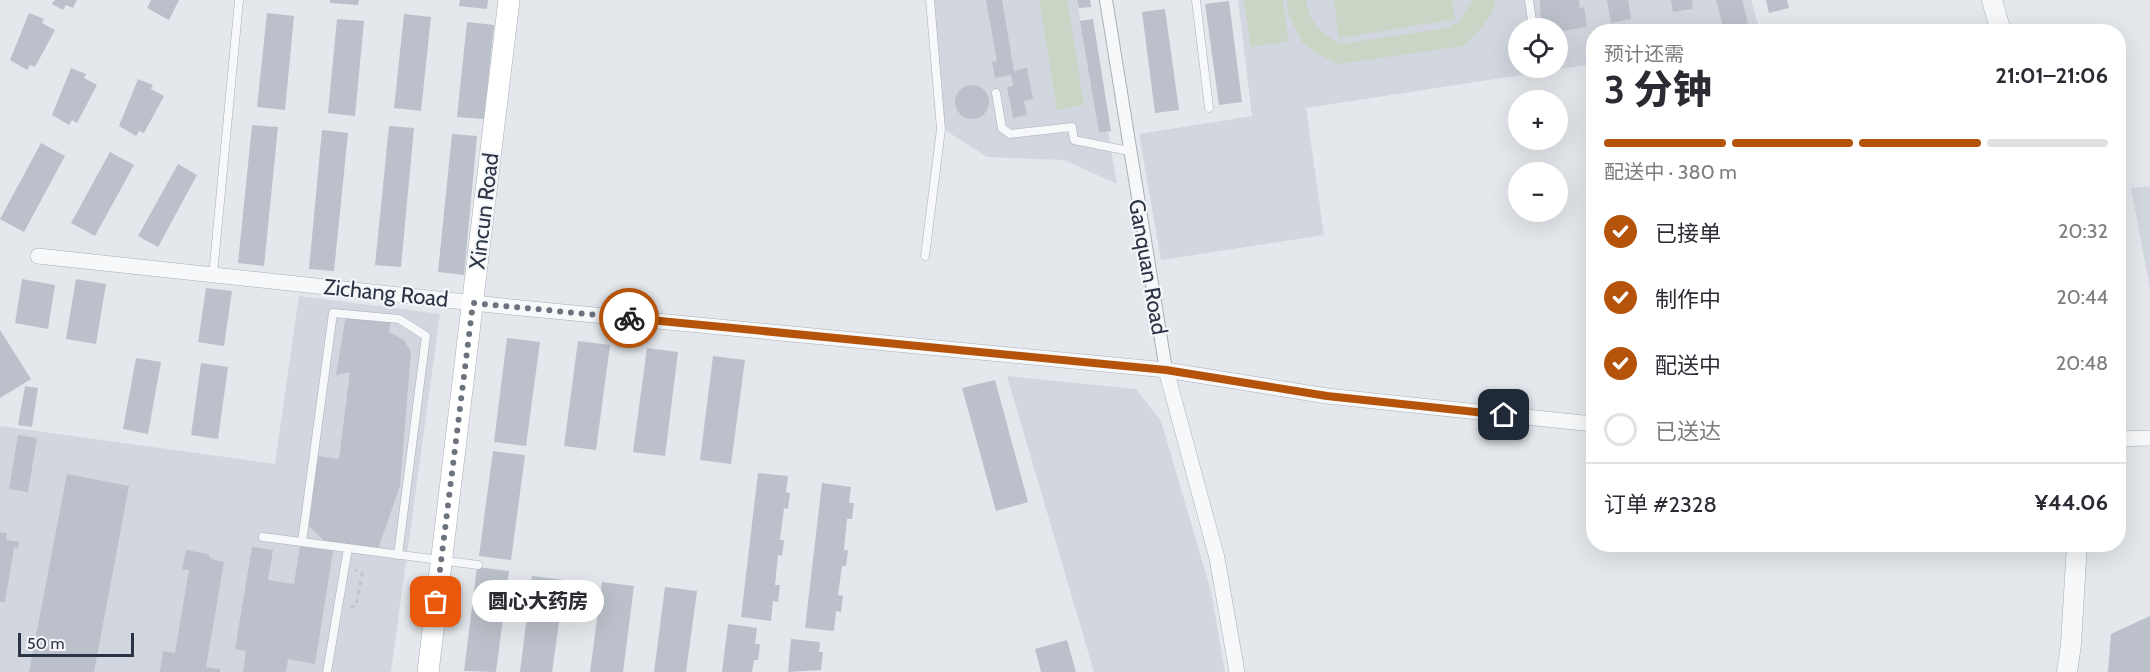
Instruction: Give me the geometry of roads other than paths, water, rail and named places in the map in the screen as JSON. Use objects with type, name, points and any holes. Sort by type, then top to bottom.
[{"type":"main road","name":"Xincun Road","points":[[428,672],[509,0]]},
{"type":"street","name":"Ganquan Road","points":[[1106,0],[1166,370],[1217,558],[1237,672]]},
{"type":"street","points":[[1992,0],[1999,24]]},
{"type":"street","name":"Zichang Road","points":[[38,256],[473,303],[1166,370],[1327,396],[1586,423]]},
{"type":"street","points":[[2126,439],[2150,438]]},
{"type":"street","points":[[2067,672],[2072,644],[2078,552]]},
{"type":"lane","points":[[213,275],[239,0]]},
{"type":"lane","points":[[925,256],[941,129],[930,0]]},
{"type":"lane","points":[[1196,0],[1209,108]]},
{"type":"lane","points":[[1529,0],[1532,18]]},
{"type":"lane","points":[[996,93],[1002,128],[1010,134],[1072,127],[1074,140],[1129,151]]},
{"type":"lane","points":[[302,542],[333,312],[399,319],[426,336],[398,555]]},
{"type":"lane","points":[[263,537],[478,565]]},
{"type":"lane","points":[[327,672],[348,548]]},
{"type":"place","name":"圆心大药房","points":[[436,602]]}]
